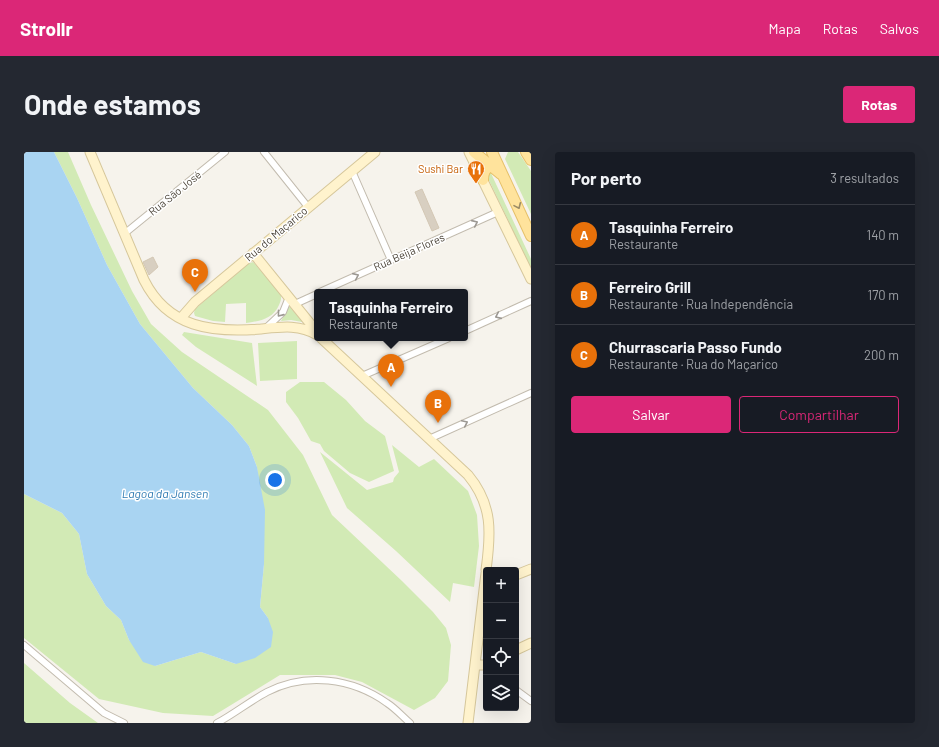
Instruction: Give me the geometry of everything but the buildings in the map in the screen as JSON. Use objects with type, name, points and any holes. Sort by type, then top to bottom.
[{"type":"main road","points":[[90,152],[144,280],[153,297],[166,310],[193,324],[214,330],[236,331],[283,327],[300,328],[314,333]]},
{"type":"main road","name":"Rua do Maçarico","points":[[181,318],[195,302],[375,152]]},
{"type":"main road","points":[[469,152],[531,280]]},
{"type":"main road","points":[[474,152],[504,176]]},
{"type":"main road","points":[[492,152],[531,236]]},
{"type":"main road","points":[[502,152],[501,159],[504,176]]},
{"type":"main road","points":[[526,152],[531,160]]},
{"type":"main road","points":[[483,180],[485,170],[489,166],[492,166]]},
{"type":"main road","points":[[253,253],[314,329]]},
{"type":"main road","points":[[324,341],[468,475],[478,488],[484,500],[490,524],[486,567]]},
{"type":"main road","points":[[519,574],[531,569]]},
{"type":"main road","points":[[484,639],[485,603]]},
{"type":"main road","points":[[519,649],[531,643]]},
{"type":"main road","points":[[468,723],[483,666]]},
{"type":"street","name":"Rua São José","points":[[124,234],[225,152]]},
{"type":"street","points":[[264,152],[308,207]]},
{"type":"street","points":[[352,171],[391,260]]},
{"type":"street","name":"Rua Beija Flores","points":[[327,289],[498,212]]},
{"type":"street","points":[[266,328],[292,300],[314,295]]},
{"type":"street","points":[[468,330],[531,301]]},
{"type":"street","points":[[362,376],[442,341]]},
{"type":"street","points":[[429,439],[531,393]]},
{"type":"street","points":[[24,645],[104,713],[124,723]]},
{"type":"street","points":[[217,723],[268,692],[297,681],[308,680],[335,681],[362,688],[388,703],[410,723]]},
{"type":"street","points":[[519,692],[531,701]]},
{"type":"green space","points":[[54,152],[68,152],[91,205],[132,291],[151,324],[182,352],[268,410],[303,455],[332,515],[402,581],[433,612],[446,628],[451,645],[448,681],[435,698],[414,710],[362,682],[335,675],[280,675],[213,716],[163,713],[99,699],[24,638],[24,494],[62,513],[79,534],[87,574],[106,606],[121,620],[129,640],[155,666],[201,652],[236,664],[268,618],[260,607],[264,564],[257,467],[249,446],[232,425],[193,388],[140,324],[107,265],[77,198]]},
{"type":"green space","points":[[508,152],[518,152],[531,171],[531,214],[505,159]]},
{"type":"green space","points":[[489,169],[531,259],[531,268],[486,174]]},
{"type":"green space","points":[[253,262],[281,294],[280,302],[276,310],[270,316],[261,320],[246,323],[246,303],[226,304],[225,322],[213,321],[195,316],[195,309],[248,264]]},
{"type":"green space","points":[[289,306],[302,322],[291,320],[281,321]]},
{"type":"green space","points":[[184,332],[252,343],[257,386],[196,347],[182,335]]},
{"type":"green space","points":[[297,341],[297,379],[260,381],[258,343]]},
{"type":"green space","points":[[300,382],[324,382],[346,400],[365,421],[385,436],[394,471],[369,482],[350,473],[324,451],[320,444],[311,441],[298,418],[286,402],[286,392]]},
{"type":"green space","points":[[392,445],[419,467],[434,459],[468,491],[477,515],[479,546],[474,587],[453,583],[450,602],[396,551],[347,508],[320,452],[367,490],[393,482],[394,478],[399,472]]},
{"type":"green space","points":[[24,663],[70,703],[98,723],[24,723]]},
{"type":"water","name":"Lagoa da Jansen","points":[[24,152],[54,152],[77,198],[107,265],[140,324],[193,388],[232,425],[249,446],[257,467],[265,510],[264,564],[260,607],[268,618],[273,632],[271,647],[255,658],[236,664],[201,652],[155,666],[143,662],[129,640],[121,620],[106,606],[87,574],[79,534],[62,513],[24,494]]},
{"type":"place","name":"Sushi Bar","points":[[476,184]]},
{"type":"place","name":"Churrascaria Passo Fundo","points":[[195,292]]},
{"type":"place","name":"Tasquinha Ferreiro","points":[[391,387]]},
{"type":"place","name":"Ferreiro Grill","points":[[438,423]]}]
